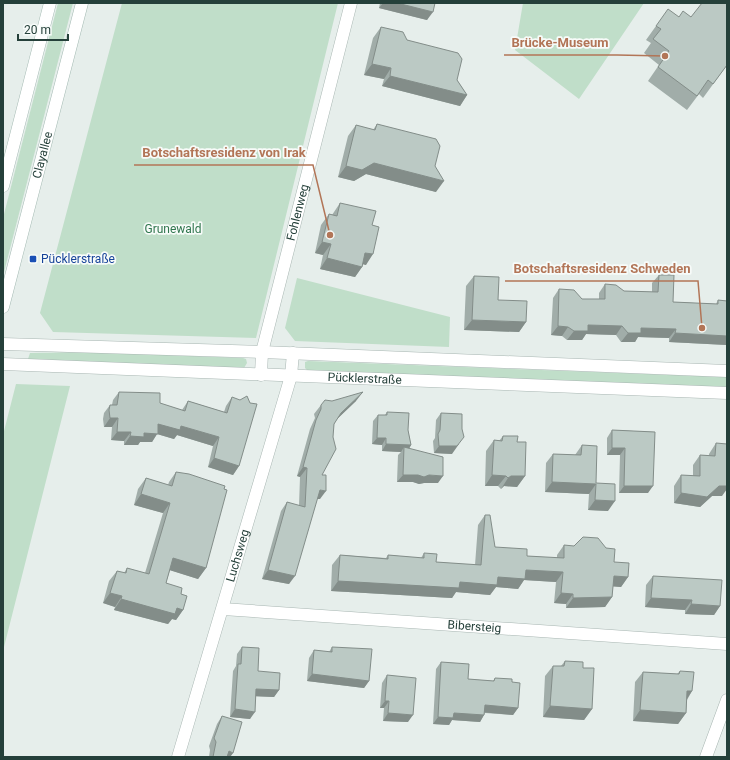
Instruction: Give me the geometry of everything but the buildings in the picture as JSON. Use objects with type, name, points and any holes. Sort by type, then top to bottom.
[{"type":"street","points":[[3,186],[50,3]]},
{"type":"street","name":"Clayallee","points":[[3,307],[82,3]]},
{"type":"street","name":"Fohlenweg","points":[[261,375],[262,352],[351,3]]},
{"type":"street","name":"Pücklerstraße","points":[[3,344],[293,353],[727,371]]},
{"type":"street","name":"Luchsweg","points":[[178,757],[291,376],[293,353]]},
{"type":"street","name":"Pücklerstraße","points":[[3,364],[727,393]]},
{"type":"street","name":"Bibersteig","points":[[223,609],[727,644]]},
{"type":"street","points":[[706,757],[727,700]]},
{"type":"green space","points":[[58,3],[73,3],[3,276],[3,218]]},
{"type":"green space","name":"Grunewald","points":[[122,3],[338,3],[256,338],[53,332],[40,313]]},
{"type":"green space","points":[[523,3],[644,3],[579,99],[515,50]]},
{"type":"green space","points":[[297,278],[450,317],[449,347],[295,341],[285,328]]},
{"type":"green space","points":[[90,352],[243,358],[246,359],[247,363],[244,368],[28,359],[30,353]]},
{"type":"green space","points":[[305,362],[727,377],[727,387],[308,371],[305,368]]},
{"type":"green space","points":[[16,384],[70,386],[3,651],[3,435]]},
{"type":"place","name":"Brücke-Museum","points":[[665,56]]},
{"type":"place","name":"Botschaftsresidenz von Irak","points":[[330,235]]},
{"type":"place","name":"Pücklerstraße","points":[[33,259]]},
{"type":"place","name":"Botschaftsresidenz Schweden","points":[[702,328]]}]
